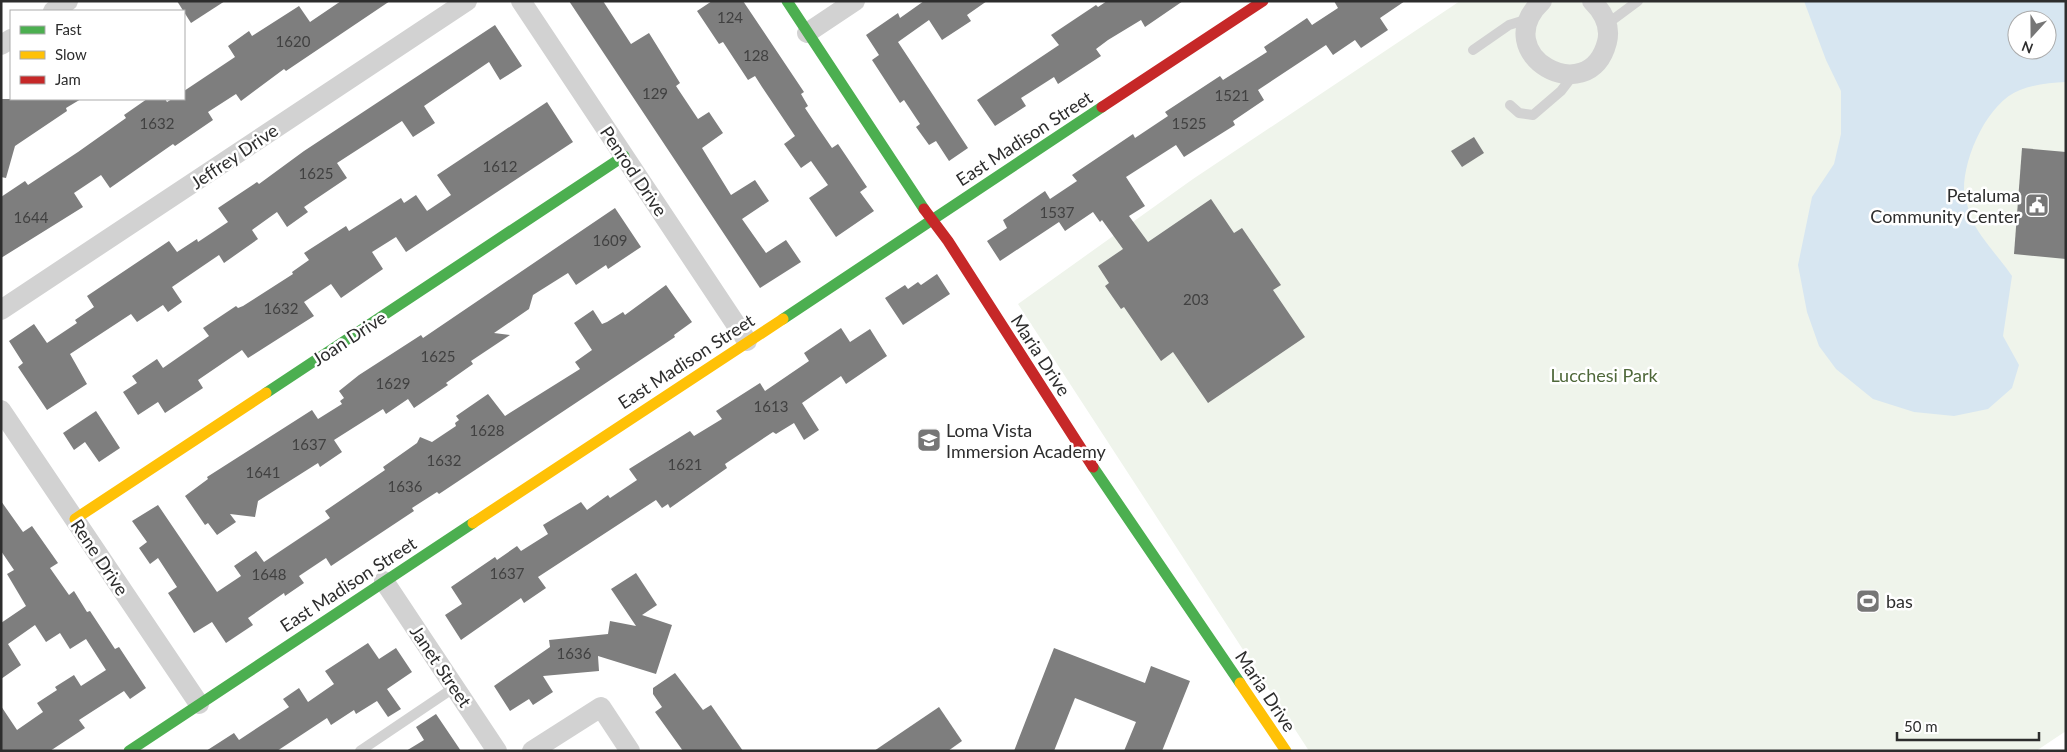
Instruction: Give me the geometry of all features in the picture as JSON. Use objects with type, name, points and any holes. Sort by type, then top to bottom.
[{"type":"street","points":[[54,10],[68,1]]},
{"type":"street","name":"Jeffrey Drive","points":[[1,310],[467,1]]},
{"type":"street","name":"Penrod Drive","points":[[521,1],[747,342]]},
{"type":"street","name":"Maria Drive","points":[[787,1],[1102,479],[1286,751]]},
{"type":"street","points":[[807,32],[855,1]]},
{"type":"street","name":"East Madison Street","points":[[129,751],[1263,1]]},
{"type":"street","points":[[1542,1],[1528,19],[1527,43],[1536,59],[1550,71],[1562,74],[1574,74],[1587,70],[1597,62],[1606,44],[1607,24],[1602,12],[1592,1]]},
{"type":"street","name":"Joan Drive","points":[[75,519],[624,156]]},
{"type":"street","name":"Rene Drive","points":[[1,410],[199,704]]},
{"type":"street","name":"Janet Street","points":[[384,581],[498,751]]},
{"type":"street","points":[[532,751],[601,707],[630,751]]},
{"type":"lane","points":[[1607,24],[1638,1]]},
{"type":"lane","points":[[1473,50],[1509,25],[1528,19]]},
{"type":"lane","points":[[1510,105],[1519,113],[1533,115],[1561,91],[1574,74]]},
{"type":"lane","points":[[360,751],[455,687]]},
{"type":"green space","name":"Lucchesi Park","points":[[1460,1],[2066,1],[2066,731],[2036,751],[1309,751],[1018,304],[1193,179]]},
{"type":"shaded area","points":[[1804,1],[2066,1],[2066,82],[2026,88],[2008,96],[1988,118],[1980,132],[1973,146],[1965,176],[1965,196],[1975,225],[1984,240],[2012,276],[2003,336],[2019,365],[2012,388],[1988,409],[1954,416],[1914,412],[1873,399],[1836,369],[1819,346],[1807,312],[1798,265],[1812,197],[1834,164],[1841,134],[1841,91],[1826,60]]},
{"type":"building","points":[[177,1],[225,1],[191,23],[185,10],[183,10]]},
{"type":"building","points":[[341,1],[390,1],[286,71],[284,69],[241,101],[236,94],[208,112],[213,120],[175,146],[173,144],[110,188],[101,175],[74,193],[83,207],[1,258],[1,197],[25,181],[28,185],[78,152],[126,118],[124,115],[146,100],[166,100],[167,102],[170,100],[185,100],[185,90],[235,57],[228,46],[249,31],[252,36],[299,6],[310,22]]},
{"type":"building","points":[[569,1],[603,1],[631,44],[649,33],[680,83],[676,86],[698,119],[709,112],[723,133],[702,148],[731,195],[755,180],[769,201],[742,219],[766,253],[786,240],[801,262],[760,288]]},
{"type":"building","points":[[712,1],[743,1],[804,92],[801,94],[808,106],[805,108],[832,148],[838,144],[867,187],[860,192],[874,211],[836,237],[809,198],[828,185],[811,161],[801,168],[784,144],[795,136],[755,76],[748,80],[723,42],[719,44],[697,11]]},
{"type":"building","points":[[924,1],[987,1],[967,15],[971,21],[942,40],[929,20],[898,42],[968,148],[949,161],[936,141],[929,145],[916,127],[920,124],[904,100],[900,103],[872,60],[879,55],[866,35],[898,13],[900,18]]},
{"type":"building","points":[[1107,1],[1183,1],[1145,27],[1141,20],[1108,40],[1096,49],[1101,56],[1058,84],[1054,77],[1021,98],[1026,106],[995,126],[977,100],[1059,45],[1051,35],[1096,5],[1098,7]]},
{"type":"building","points":[[1334,1],[1405,1],[1380,18],[1388,30],[1361,48],[1355,40],[1333,55],[1326,45],[1258,90],[1264,100],[1233,121],[1235,125],[1184,157],[1176,145],[1126,177],[1145,206],[1129,216],[1148,242],[1211,199],[1234,233],[1242,228],[1281,285],[1273,290],[1305,337],[1208,403],[1173,352],[1161,361],[1124,307],[1121,309],[1105,286],[1109,283],[1098,266],[1123,249],[1102,220],[1100,222],[1093,212],[1065,231],[1059,222],[1000,261],[987,241],[1007,228],[1003,220],[1045,191],[1050,199],[1077,181],[1072,175],[1133,134],[1135,138],[1168,116],[1165,112],[1220,76],[1223,80],[1267,52],[1264,47],[1307,18],[1312,25],[1338,8]]},
{"type":"building","points":[[495,25],[522,66],[500,80],[489,62],[424,106],[435,123],[413,137],[402,121],[337,163],[347,178],[304,207],[308,212],[287,227],[277,212],[252,230],[258,239],[224,263],[219,255],[172,287],[182,302],[168,312],[163,305],[137,322],[131,314],[70,354],[87,384],[47,410],[18,367],[23,363],[9,341],[34,324],[47,343],[77,323],[75,320],[94,307],[87,296],[169,241],[177,252],[197,239],[198,242],[228,222],[218,208],[257,182],[259,184],[304,151]]},
{"type":"building","points":[[1,99],[79,100],[66,108],[67,111],[15,146],[6,178],[1,177]]},
{"type":"building","points":[[547,102],[573,142],[406,252],[396,237],[372,252],[383,269],[341,298],[331,284],[304,302],[314,316],[248,358],[242,350],[198,380],[203,388],[165,413],[158,402],[138,415],[123,392],[137,383],[132,376],[157,359],[163,368],[209,336],[203,328],[236,306],[238,308],[243,306],[293,274],[292,272],[309,260],[304,253],[346,226],[349,231],[401,198],[404,203],[416,195],[427,211],[451,195],[437,175]]},
{"type":"building","points":[[1474,137],[1484,153],[1462,167],[1451,151]]},
{"type":"building","name":"Petaluma Community Center","points":[[2022,148],[2066,152],[2066,259],[2014,254]]},
{"type":"building","points":[[615,208],[641,247],[608,269],[606,265],[576,285],[568,273],[533,295],[529,309],[494,333],[510,335],[471,361],[473,364],[446,383],[448,385],[414,408],[408,399],[386,414],[383,409],[334,440],[342,452],[320,467],[318,463],[258,501],[255,517],[230,514],[236,522],[217,535],[208,523],[205,525],[185,496],[208,479],[207,477],[312,410],[318,419],[342,404],[340,401],[344,398],[339,391],[359,375],[421,335],[423,338]]},
{"type":"building","points":[[937,274],[950,294],[903,325],[885,298],[905,285],[908,289],[918,282],[921,285]]},
{"type":"building","points":[[666,285],[692,322],[674,335],[675,337],[439,494],[437,492],[412,508],[414,511],[331,566],[326,558],[299,576],[304,583],[285,596],[284,593],[248,618],[253,625],[226,643],[212,622],[194,633],[168,593],[177,587],[158,558],[150,564],[139,548],[147,542],[132,521],[158,505],[217,592],[241,576],[234,566],[256,551],[264,562],[330,518],[325,511],[385,470],[383,467],[417,443],[420,437],[432,442],[456,426],[455,423],[459,420],[456,416],[488,394],[505,416],[580,369],[575,362],[592,350],[574,323],[593,310],[602,324],[623,312],[625,315]]},
{"type":"building","points":[[841,328],[850,342],[870,329],[887,356],[846,384],[841,376],[802,403],[819,430],[804,440],[794,423],[776,434],[773,432],[725,464],[727,468],[670,508],[668,504],[662,508],[656,500],[538,577],[546,588],[524,603],[521,598],[461,640],[445,615],[462,604],[451,587],[495,557],[497,560],[517,546],[521,551],[548,534],[543,525],[581,502],[587,510],[608,495],[610,498],[637,480],[629,469],[690,431],[694,436],[722,419],[716,411],[760,383],[765,391],[809,361],[804,353]]},
{"type":"building","points":[[96,411],[120,448],[99,462],[85,442],[74,450],[63,433]]},
{"type":"building","points":[[1,501],[23,532],[32,526],[58,563],[50,568],[69,595],[74,591],[87,612],[90,611],[115,649],[119,647],[146,688],[130,699],[124,691],[79,720],[85,728],[50,751],[1,751],[1,706],[17,730],[43,712],[37,703],[57,690],[55,687],[74,675],[81,686],[106,670],[86,639],[70,649],[60,633],[46,642],[35,625],[8,644],[21,665],[1,679],[1,623],[26,606],[7,574],[14,570],[1,551]]},
{"type":"building","points":[[636,573],[657,605],[642,615],[672,625],[656,674],[598,656],[599,671],[543,676],[553,692],[533,705],[529,699],[510,711],[494,686],[550,647],[549,640],[608,634],[610,621],[636,626],[611,589]]},
{"type":"building","points":[[368,643],[379,659],[396,648],[412,672],[387,689],[401,709],[388,717],[377,701],[356,714],[354,710],[331,725],[327,718],[277,751],[206,751],[234,733],[239,740],[289,707],[283,699],[299,688],[308,702],[334,684],[325,671]]},
{"type":"building","points":[[1054,648],[1145,683],[1151,666],[1190,681],[1162,751],[1124,751],[1136,722],[1075,698],[1054,751],[1014,751]]},
{"type":"building","points":[[675,673],[703,710],[711,705],[743,751],[683,751],[655,712],[662,707],[653,694],[653,688]]},
{"type":"building","points":[[939,707],[962,741],[948,751],[874,751]]},
{"type":"building","points":[[436,714],[461,751],[406,751],[424,740],[416,727]]},
{"type":"traffic: fast","points":[[787,1],[924,209]]},
{"type":"traffic: fast","points":[[783,319],[1102,107]]},
{"type":"traffic: fast","points":[[266,393],[624,156]]},
{"type":"traffic: fast","points":[[1093,467],[1240,683]]},
{"type":"traffic: fast","points":[[129,751],[473,523]]},
{"type":"traffic: slow","points":[[473,523],[783,319]]},
{"type":"traffic: slow","points":[[75,519],[266,393]]},
{"type":"traffic: slow","points":[[1240,683],[1286,751]]},
{"type":"traffic: jam","points":[[1102,107],[1263,1]]},
{"type":"traffic: jam","points":[[924,209],[948,241],[1093,467]]},
{"type":"place","name":"Petaluma Community Center","points":[[2037,205]]},
{"type":"place","name":"Loma Vista Immersion Academy","points":[[929,440]]},
{"type":"place","name":"bas","points":[[1868,601]]}]
